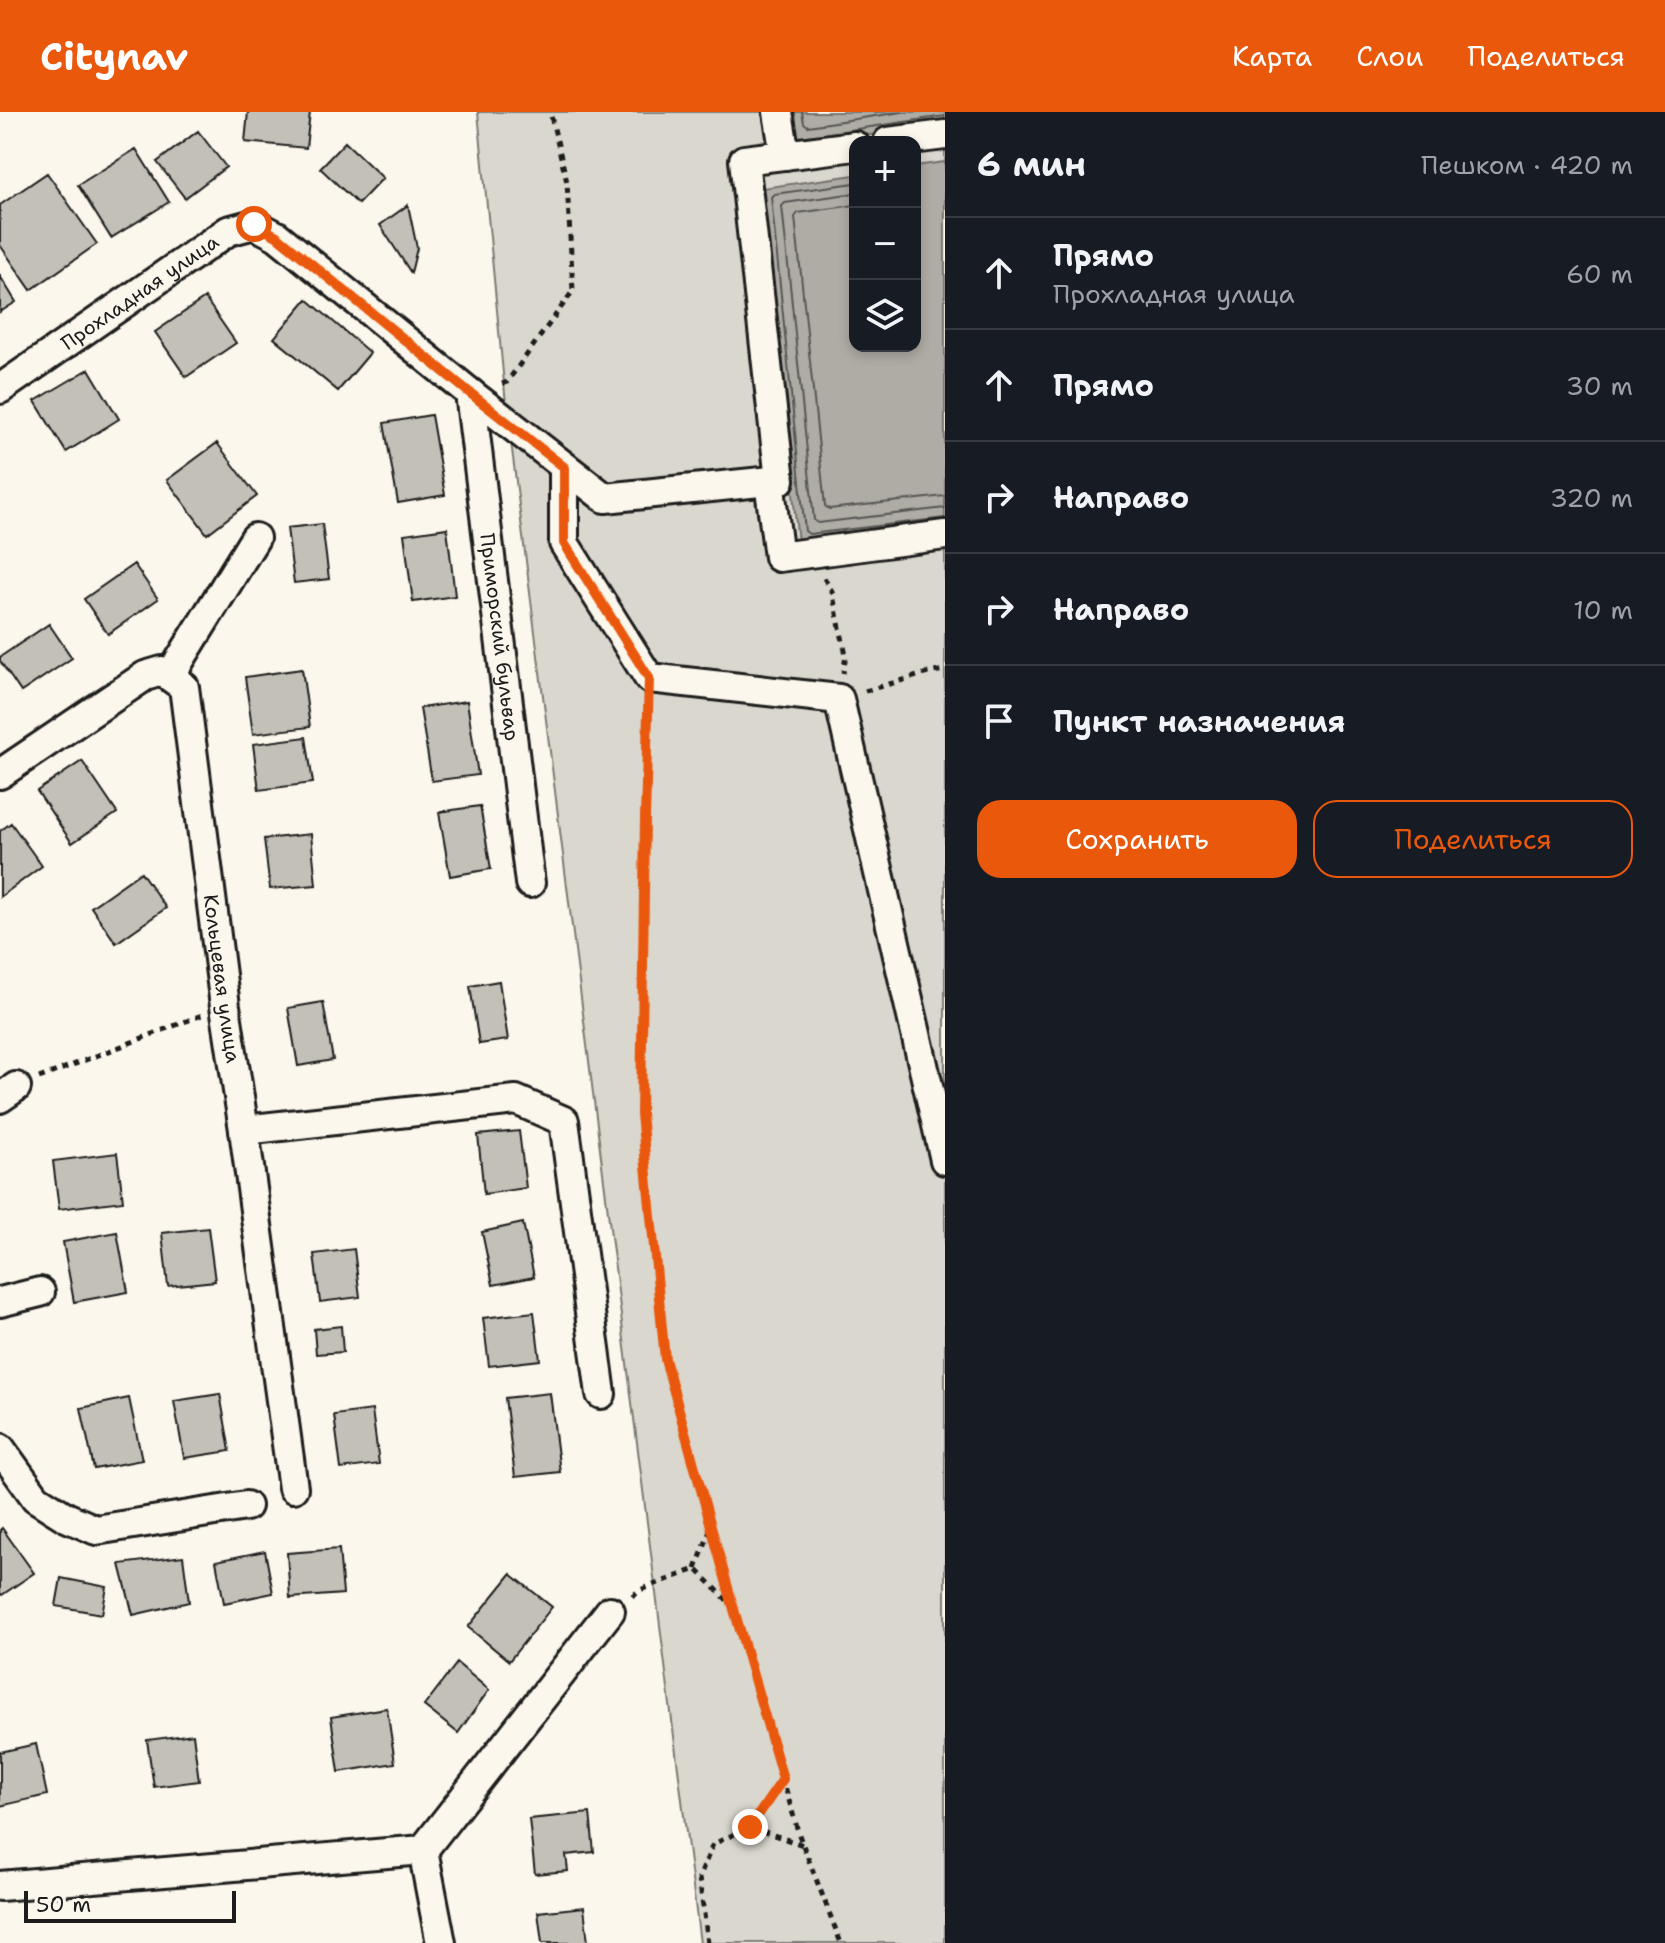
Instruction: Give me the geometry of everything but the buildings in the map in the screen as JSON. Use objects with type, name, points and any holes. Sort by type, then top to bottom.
[{"type":"street","points":[[778,112],[785,155]]},
{"type":"street","points":[[921,138],[945,135]]},
{"type":"street","points":[[470,393],[605,498],[780,480],[744,160],[849,147]]},
{"type":"street","name":"Прохладная улица","points":[[0,389],[228,231],[254,224],[277,236],[470,393]]},
{"type":"street","name":"Приморский бульвар","points":[[470,393],[530,883]]},
{"type":"street","points":[[564,467],[564,543],[649,678],[839,699],[945,1160]]},
{"type":"street","points":[[769,481],[779,557],[945,535]]},
{"type":"street","points":[[0,774],[145,676],[162,671],[170,676],[255,538]]},
{"type":"street","name":"Кольцевая улица","points":[[170,676],[184,687],[293,1488]]},
{"type":"street","points":[[244,1130],[516,1100],[564,1121],[601,1394]]},
{"type":"street","points":[[0,1302],[40,1292]]},
{"type":"street","points":[[0,1448],[36,1498],[66,1517],[96,1530],[246,1506]]},
{"type":"street","points":[[0,1886],[423,1850],[610,1611]]},
{"type":"street","points":[[423,1850],[441,1943]]},
{"type":"path","points":[[470,393],[507,382],[573,291],[567,182],[550,112]]},
{"type":"path","points":[[810,553],[832,591],[846,655],[839,699],[945,670]]},
{"type":"path","points":[[649,678],[641,1114],[665,1359],[783,1779],[803,1845],[841,1943]]},
{"type":"path","points":[[8,1092],[225,1006]]},
{"type":"path","points":[[610,1611],[640,1590],[696,1569],[711,1527]]},
{"type":"path","points":[[696,1569],[733,1606]]},
{"type":"path","points":[[708,1943],[699,1878],[713,1844],[750,1827],[783,1779]]},
{"type":"path","points":[[750,1827],[803,1845]]},
{"type":"shaded area","points":[[478,112],[945,112],[945,1943],[700,1943],[505,394]]},
{"type":"water","points":[[784,112],[945,112],[945,124],[789,147]]},
{"type":"water","points":[[945,162],[945,525],[798,543],[762,188],[849,176],[849,352],[921,352],[921,165]]},
{"type":"route","points":[[254,224],[277,236],[564,467],[564,543],[649,678],[641,1114],[665,1359],[783,1779],[750,1827]]}]
